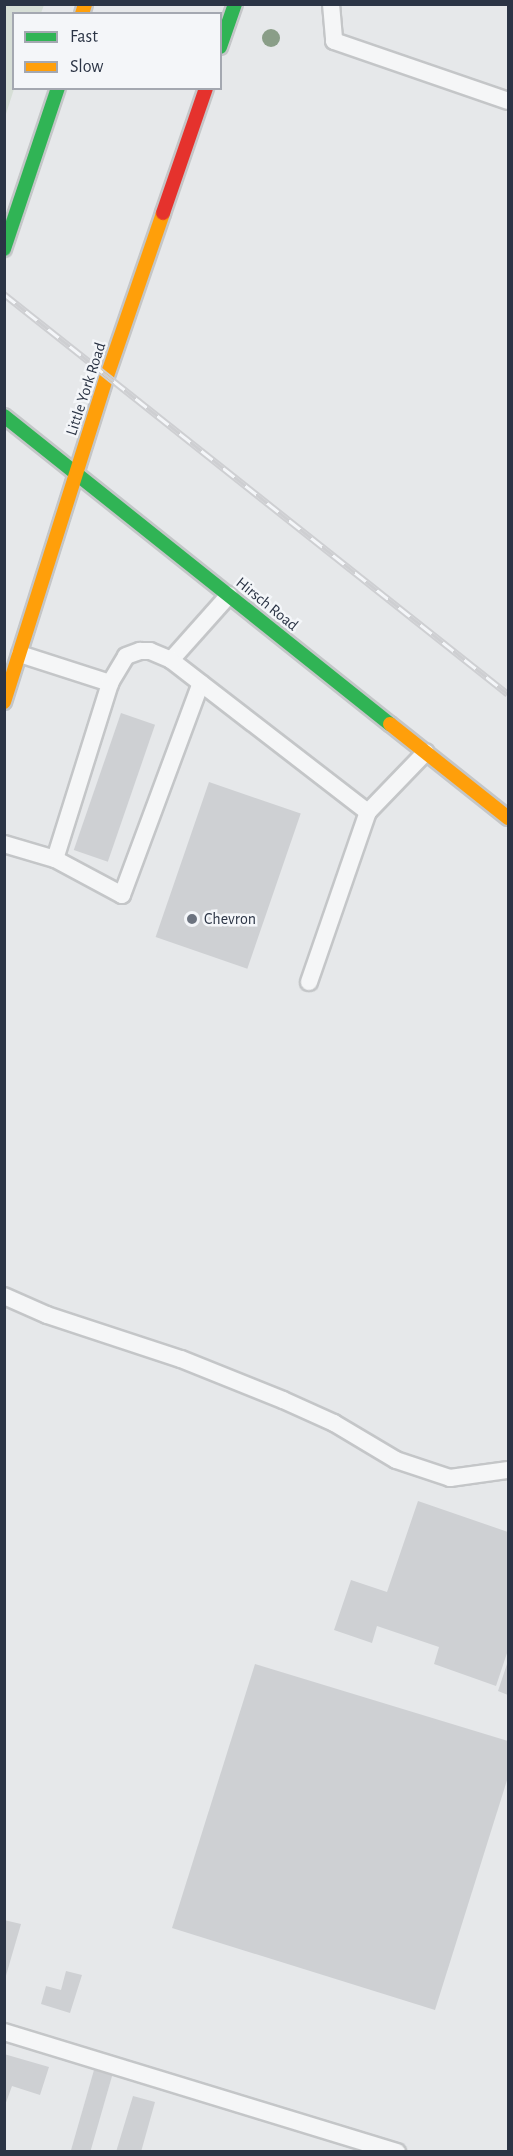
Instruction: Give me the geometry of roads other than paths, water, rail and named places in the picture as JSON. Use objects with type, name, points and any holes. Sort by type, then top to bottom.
[{"type":"main road","points":[[222,41],[235,4]]},
{"type":"main road","points":[[4,249],[57,90]]},
{"type":"main road","name":"Little York Road","points":[[4,702],[76,472],[205,90]]},
{"type":"main road","name":"Hirsch Road","points":[[4,416],[508,818]]},
{"type":"lane","points":[[331,4],[334,41],[508,101]]},
{"type":"lane","points":[[171,660],[229,595]]},
{"type":"lane","points":[[55,859],[110,683],[126,657],[150,651],[171,660],[368,812]]},
{"type":"lane","points":[[20,654],[110,683]]},
{"type":"lane","points":[[4,844],[55,859],[122,895],[201,683]]},
{"type":"lane","points":[[309,982],[368,812],[426,752]]},
{"type":"lane","points":[[4,1296],[47,1315],[182,1359],[283,1400],[334,1423],[396,1460],[450,1478],[508,1470]]},
{"type":"lane","points":[[4,2032],[397,2151]]},
{"type":"railway","points":[[4,294],[508,694]]},
{"type":"place","name":"Chevron","points":[[192,919]]}]
